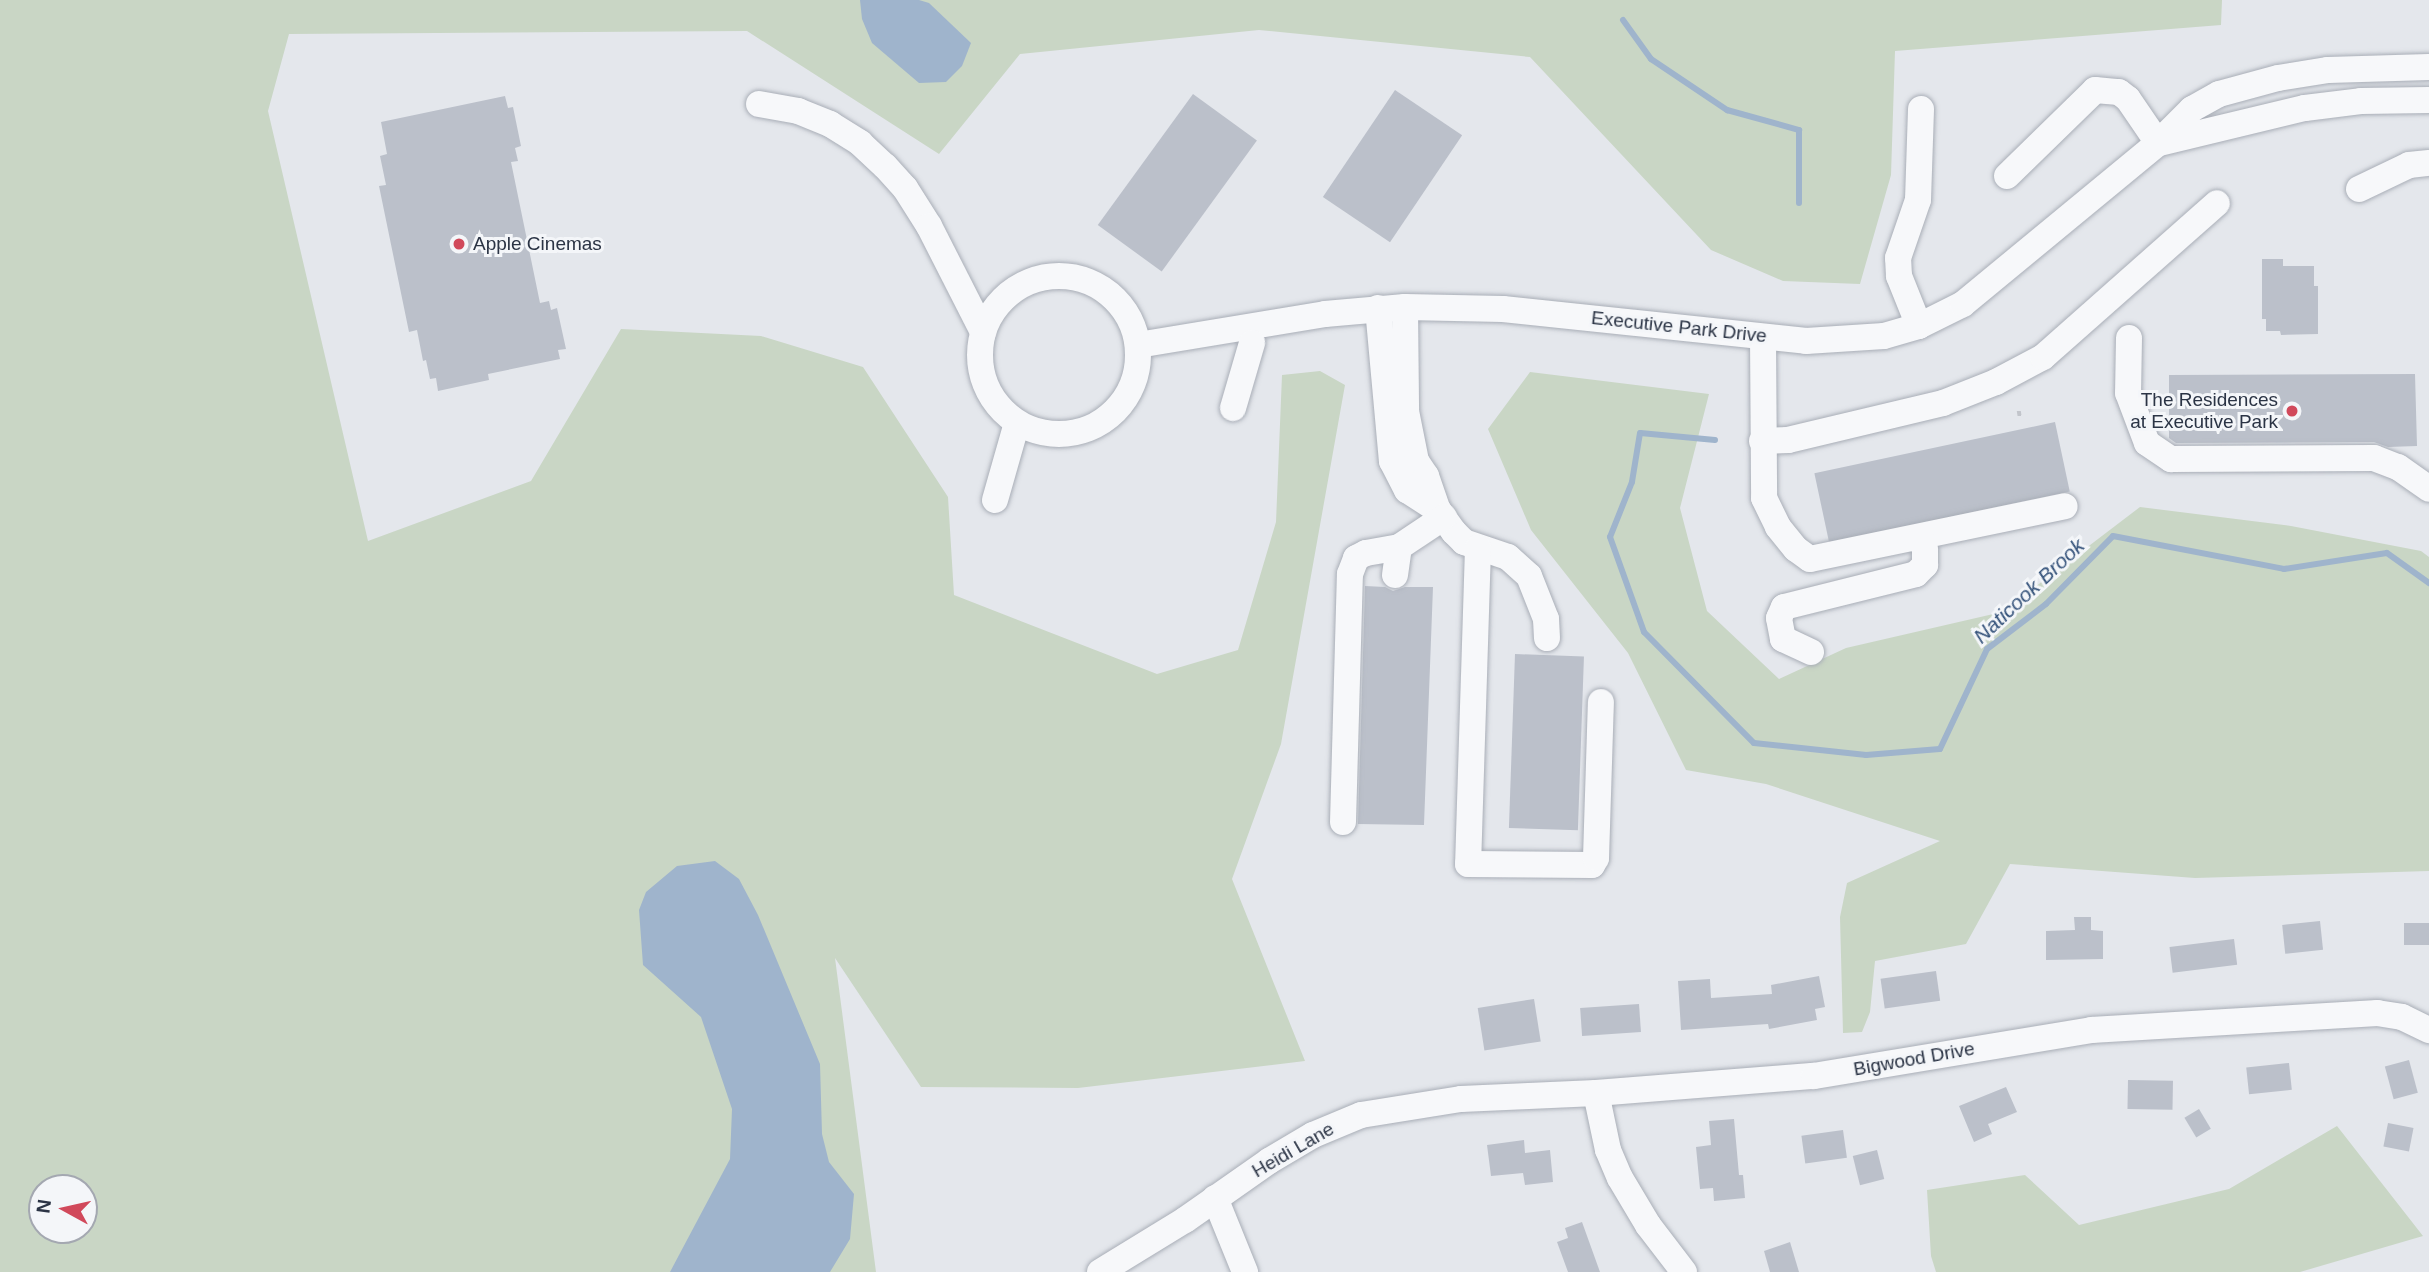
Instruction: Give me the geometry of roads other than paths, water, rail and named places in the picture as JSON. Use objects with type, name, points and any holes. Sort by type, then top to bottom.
[{"type":"street","name":"Executive Park Drive","points":[[1138,345],[1377,308],[1405,307],[1503,309],[1763,337],[1845,341],[1884,336],[1919,326],[1963,304],[2158,143],[2192,110],[2233,89],[2328,70],[2429,67]]},
{"type":"street","points":[[2007,176],[2095,90],[2119,92],[2128,99],[2158,143]]},
{"type":"street","name":"Executive Park Drive","points":[[2158,143],[2305,108],[2361,101],[2429,100]]},
{"type":"street","points":[[759,104],[798,111],[830,124],[860,143],[886,166],[905,188],[929,226],[983,332]]},
{"type":"street","points":[[1919,326],[1899,276],[1898,258],[1918,200],[1921,109]]},
{"type":"street","points":[[2359,189],[2409,165],[2429,163]]},
{"type":"street","points":[[1762,441],[1788,440],[1944,403],[2032,363],[2043,357],[2217,203]]},
{"type":"street","points":[[1061,275],[1084,279],[1113,296],[1127,313],[1138,345],[1137,369],[1129,393],[1103,421],[1067,434],[1041,432],[1017,423],[1004,412],[985,383],[980,349],[983,332],[996,307],[1016,288],[1039,277],[1061,275]]},
{"type":"street","points":[[1405,307],[1404,384],[1409,439],[1416,461],[1426,476],[1441,514]]},
{"type":"street","points":[[1377,308],[1392,461],[1407,490],[1441,514],[1464,542],[1508,557],[1529,576],[1546,620],[1547,638]]},
{"type":"street","points":[[1763,337],[1764,498],[1778,527],[1796,549],[1810,559],[2065,506]]},
{"type":"street","points":[[2129,338],[2128,393],[2147,443],[2162,455],[2171,459],[2374,458],[2398,467],[2429,489]]},
{"type":"street","points":[[1233,408],[1252,343]]},
{"type":"street","points":[[995,500],[1017,423]]},
{"type":"street","points":[[1343,822],[1350,574],[1356,558],[1366,553],[1399,547],[1441,514]]},
{"type":"street","points":[[1811,652],[1783,639],[1779,618],[1784,607],[1795,602],[1916,574],[1925,565],[1925,550],[1921,537]]},
{"type":"street","points":[[1395,575],[1399,547]]},
{"type":"street","points":[[1478,548],[1468,864],[1592,865],[1596,858],[1601,702]]},
{"type":"street","name":"Bigwood Drive","points":[[1596,1093],[1814,1076],[2091,1030],[2377,1013],[2402,1017],[2429,1030]]},
{"type":"street","points":[[1596,1093],[1608,1150],[1620,1178],[1648,1225],[1684,1272]]},
{"type":"street","name":"Heidi Lane","points":[[1100,1272],[1313,1135],[1361,1115],[1461,1099],[1596,1093]]},
{"type":"street","points":[[1215,1198],[1245,1272]]},
{"type":"water","points":[[860,0],[919,0],[929,3],[971,43],[962,66],[946,82],[919,83],[872,43],[862,19]]},
{"type":"water","points":[[715,861],[739,879],[758,915],[820,1064],[822,1134],[829,1162],[854,1194],[850,1239],[830,1272],[670,1272],[730,1159],[732,1109],[701,1017],[643,965],[639,910],[646,892],[677,866]]},
{"type":"waterway","name":"Naticook Brook","points":[[1623,20],[1651,59],[1727,110],[1799,130],[1799,203]]},
{"type":"waterway","name":"Naticook Brook","points":[[1715,440],[1640,433],[1632,482],[1610,537],[1644,632],[1754,743],[1866,755],[1940,749],[1987,649],[2046,604],[2113,536],[2284,569],[2387,553],[2429,583]]},
{"type":"place","name":"Apple Cinemas","points":[[459,244]]},
{"type":"place","name":"The Residences at Executive Park","points":[[2292,411]]}]
